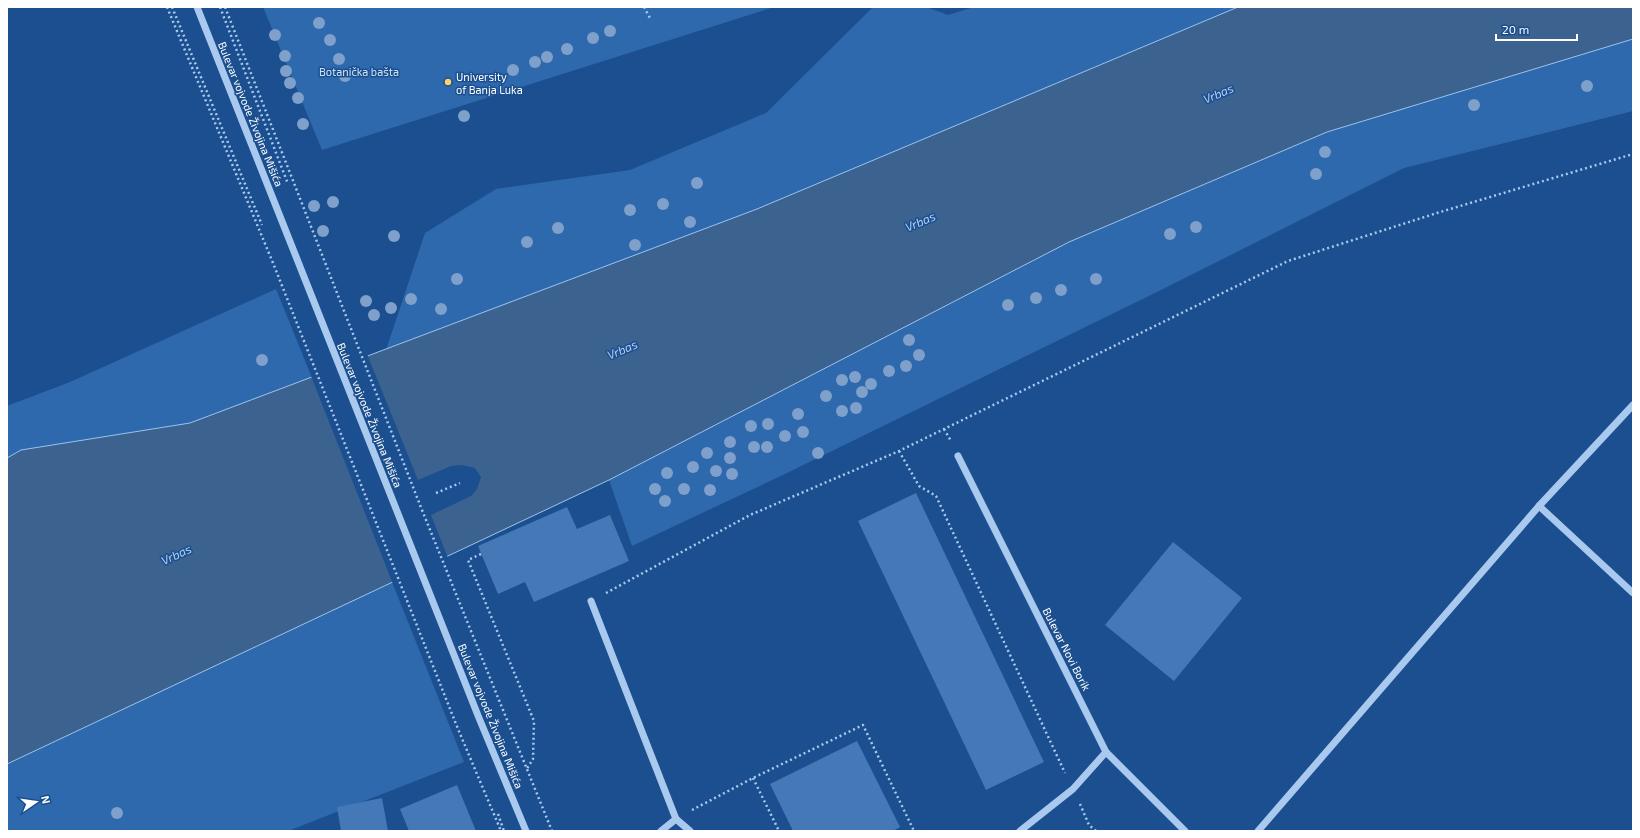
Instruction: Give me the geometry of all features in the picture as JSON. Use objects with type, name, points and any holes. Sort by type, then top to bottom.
[{"type":"street","name":"Bulevar vojvode Živojina Mišića","points":[[197,7],[294,254],[526,831]]},
{"type":"street","points":[[1258,831],[1539,506],[1633,405]]},
{"type":"street","name":"Bulevar Novi Borik","points":[[958,456],[1106,752],[1185,831]]},
{"type":"street","points":[[1539,506],[1633,593]]},
{"type":"street","points":[[591,601],[676,819],[690,831]]},
{"type":"street","points":[[1020,831],[1073,789],[1106,752]]},
{"type":"street","points":[[661,831],[676,819]]},
{"type":"path","points":[[167,7],[273,263],[458,729],[501,831]]},
{"type":"path","points":[[172,7],[265,232]]},
{"type":"path","points":[[220,7],[290,188]]},
{"type":"path","points":[[225,7],[501,708],[552,831]]},
{"type":"path","points":[[644,7],[651,20]]},
{"type":"path","points":[[591,601],[750,514],[899,450],[1288,261],[1437,213],[1633,154]]},
{"type":"path","points":[[899,450],[919,486],[936,496],[1058,761],[1073,789],[1089,825],[1096,831]]},
{"type":"path","points":[[436,493],[460,483]]},
{"type":"path","points":[[481,554],[468,560],[534,721],[533,759],[526,770]]},
{"type":"path","points":[[676,819],[753,778],[863,725],[914,831]]},
{"type":"path","points":[[753,778],[779,831]]},
{"type":"green space","name":"Botanička bašta","points":[[263,7],[774,7],[322,150]]},
{"type":"green space","points":[[873,7],[926,7],[948,15],[974,7],[1238,7],[757,209],[386,350],[425,233],[496,189],[630,170],[766,113]]},
{"type":"green space","points":[[1633,39],[1633,111],[1404,168],[1157,292],[785,474],[632,546],[609,480],[1069,242],[1327,132]]},
{"type":"green space","points":[[276,289],[312,378],[190,423],[21,450],[7,458],[7,406],[70,382]]},
{"type":"green space","points":[[392,582],[464,762],[288,831],[7,831],[7,764]]},
{"type":"water","name":"Vrbas","points":[[1238,7],[1633,7],[1633,39],[1327,132],[1069,242],[609,480],[7,764],[7,458],[21,450],[190,423],[757,209]]},
{"type":"pier","points":[[367,354],[418,480],[451,466],[462,465],[475,468],[481,477],[477,489],[471,496],[431,515],[448,558],[393,584],[311,376]]},
{"type":"building","points":[[916,493],[1044,762],[986,790],[858,521]]},
{"type":"building","points":[[567,507],[577,529],[610,515],[629,561],[534,602],[525,582],[498,594],[478,546]]},
{"type":"building","points":[[1173,542],[1242,598],[1174,681],[1105,625]]},
{"type":"building","points":[[857,741],[900,827],[893,831],[793,831],[770,784]]},
{"type":"building","points":[[457,785],[476,831],[409,831],[400,809]]},
{"type":"building","points":[[382,798],[388,831],[341,831],[337,807]]},
{"type":"place","name":"University of Banja Luka","points":[[448,82]]}]
